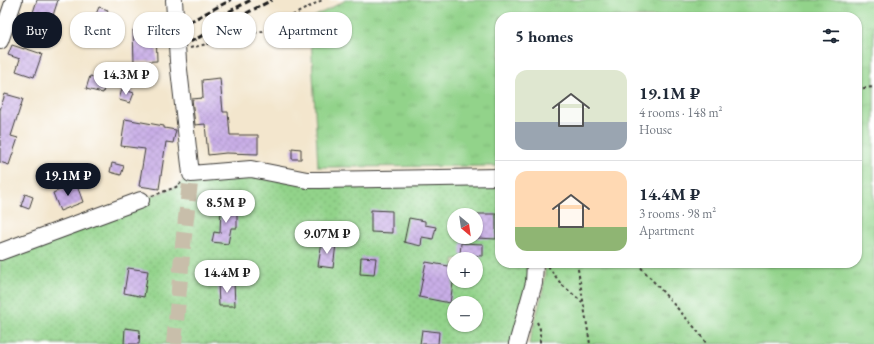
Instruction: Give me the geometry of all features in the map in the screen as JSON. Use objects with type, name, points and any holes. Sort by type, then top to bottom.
[{"type":"street","points":[[0,41],[14,0]]},
{"type":"street","points":[[174,0],[177,51],[191,174],[251,169],[307,180],[495,177]]},
{"type":"street","points":[[0,252],[141,200]]},
{"type":"street","points":[[517,344],[534,282],[535,268]]},
{"type":"path","points":[[177,51],[263,31],[322,0]]},
{"type":"path","points":[[862,88],[874,87]]},
{"type":"path","points":[[141,200],[176,187],[191,174]]},
{"type":"path","points":[[550,268],[561,284],[583,303]]},
{"type":"path","points":[[578,268],[590,344]]},
{"type":"path","points":[[641,268],[690,322],[707,344]]},
{"type":"green space","points":[[346,0],[874,0],[874,344],[529,344],[543,290],[545,268],[862,268],[862,12],[495,12],[495,166],[318,167],[312,48],[352,48],[352,12],[323,12]]},
{"type":"green space","points":[[191,174],[495,177],[495,268],[534,268],[517,344],[0,344],[0,252],[176,187]]},
{"type":"building","points":[[37,0],[58,0],[54,12],[33,12]]},
{"type":"building","points":[[99,7],[108,10],[107,12],[97,12]]},
{"type":"building","points":[[12,45],[12,48],[24,48],[42,54],[34,77],[16,71],[20,59],[8,55]]},
{"type":"building","points":[[134,48],[157,48],[157,61],[134,62]]},
{"type":"building","points":[[90,76],[106,80],[103,93],[86,89]]},
{"type":"building","points":[[220,78],[223,112],[228,112],[230,135],[258,135],[258,154],[226,153],[208,155],[205,124],[195,125],[192,99],[203,98],[202,80]]},
{"type":"building","points":[[122,89],[134,93],[130,103],[119,100]]},
{"type":"building","points":[[5,94],[23,99],[11,136],[18,138],[9,165],[0,162],[0,110]]},
{"type":"building","points":[[125,119],[164,126],[164,128],[176,130],[173,143],[166,142],[159,189],[139,186],[145,149],[121,146]]},
{"type":"building","points":[[292,148],[301,149],[301,159],[292,159]]},
{"type":"building","points":[[112,163],[124,166],[121,175],[110,172]]},
{"type":"building","points":[[76,183],[83,202],[60,211],[53,193]]},
{"type":"building","points":[[25,194],[33,197],[29,209],[21,206]]},
{"type":"building","points":[[221,206],[237,206],[237,228],[231,228],[228,244],[212,242],[214,232],[220,233]]},
{"type":"building","points":[[371,210],[392,211],[392,233],[371,232]]},
{"type":"building","points":[[483,214],[495,214],[495,239],[483,238]]},
{"type":"building","points":[[409,218],[425,221],[425,225],[436,227],[433,239],[422,237],[421,246],[404,242]]},
{"type":"building","points":[[322,242],[336,244],[333,268],[318,266]]},
{"type":"building","points":[[461,244],[483,244],[483,252],[460,252]]},
{"type":"building","points":[[361,257],[376,258],[374,275],[360,274]]},
{"type":"building","points":[[426,262],[447,266],[447,288],[452,288],[451,296],[447,296],[447,302],[419,297]]},
{"type":"building","points":[[128,268],[148,271],[144,297],[124,293]]},
{"type":"building","points":[[234,281],[235,306],[219,306],[218,282]]},
{"type":"building","points":[[125,328],[140,330],[139,344],[124,344]]},
{"type":"building","points":[[422,330],[439,332],[438,344],[420,344]]},
{"type":"tunnel","points":[[174,344],[191,174]]},
{"type":"railway","points":[[194,19],[231,0]]},
{"type":"railway","points":[[228,12],[251,0]]},
{"type":"railway","points":[[194,40],[272,0]]}]
